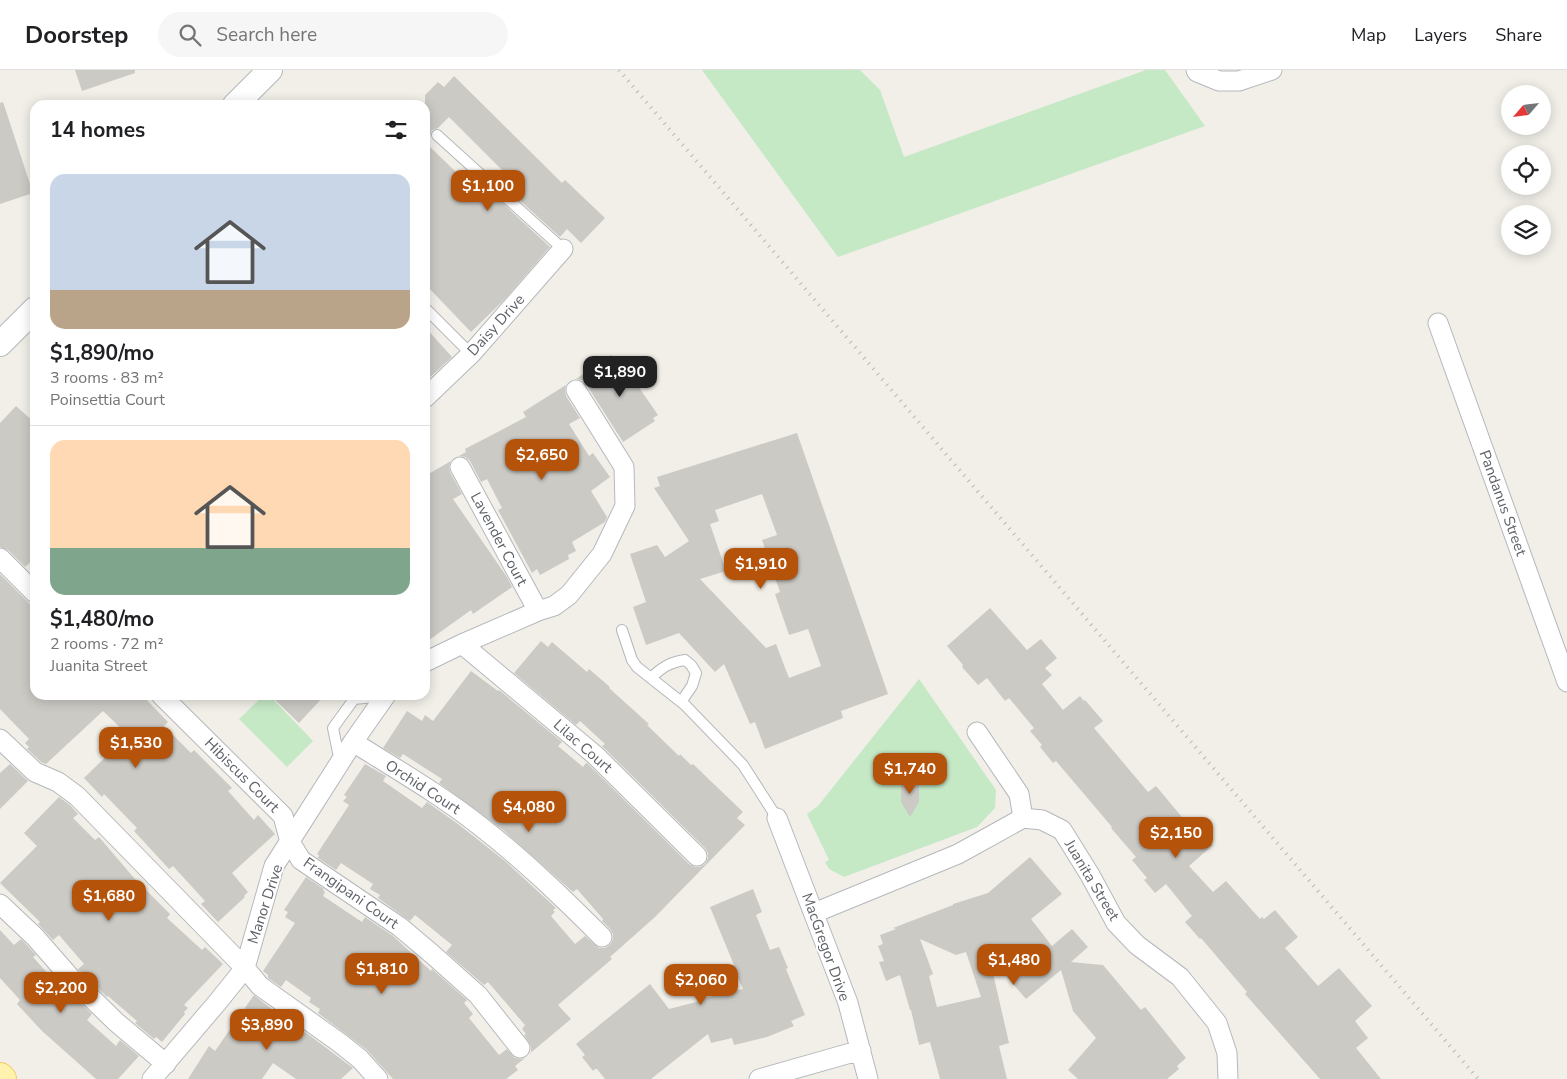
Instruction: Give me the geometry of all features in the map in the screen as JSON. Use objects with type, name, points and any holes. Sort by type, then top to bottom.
[{"type":"street","points":[[240,100],[270,70]]},
{"type":"street","points":[[1196,71],[1219,81],[1239,81],[1272,70]]},
{"type":"street","name":"Daisy Drive","points":[[430,393],[471,354],[563,249]]},
{"type":"street","points":[[0,344],[30,314]]},
{"type":"street","name":"Pandanus Street","points":[[1438,323],[1567,682]]},
{"type":"street","points":[[430,660],[538,611],[554,606],[569,595],[602,554],[625,506],[624,467],[576,390]]},
{"type":"street","name":"Lavender Court","points":[[460,467],[538,611]]},
{"type":"street","points":[[0,558],[30,588]]},
{"type":"street","name":"Lilac Court","points":[[462,644],[596,755],[697,856]]},
{"type":"street","name":"Hibiscus Court","points":[[166,700],[283,816],[290,842]]},
{"type":"street","name":"Manor Drive","points":[[159,1074],[245,968],[274,866],[353,742],[382,700]]},
{"type":"street","points":[[814,913],[958,854],[1023,818],[1019,794],[977,732]]},
{"type":"street","points":[[0,740],[35,772],[58,782],[78,796],[245,968],[260,986],[340,1043],[360,1059],[378,1079]]},
{"type":"street","name":"Orchid Court","points":[[353,742],[447,802],[479,825],[529,866],[602,937]]},
{"type":"street","name":"MacGregor Drive","points":[[777,818],[848,1003],[868,1079]]},
{"type":"street","name":"Juanita Street","points":[[1023,818],[1042,820],[1062,830],[1116,922],[1137,944],[1180,978],[1217,1023],[1227,1053],[1228,1079]]},
{"type":"street","name":"Frangipani Court","points":[[290,842],[301,860],[400,927],[466,983],[478,995],[520,1048]]},
{"type":"street","points":[[0,904],[35,937],[70,976],[116,1022],[159,1074]]},
{"type":"street","points":[[759,1079],[861,1050]]},
{"type":"lane","points":[[437,136],[563,249]]},
{"type":"lane","points":[[430,313],[471,354]]},
{"type":"lane","points":[[622,630],[632,660],[637,667],[681,702],[743,765],[777,818]]},
{"type":"lane","points":[[651,678],[662,668],[674,661],[685,660],[696,673],[692,686],[681,702]]},
{"type":"lane","points":[[340,763],[333,728],[353,700]]},
{"type":"green space","points":[[702,70],[860,70],[880,90],[904,157],[1146,70],[1165,70],[1205,126],[838,257]]},
{"type":"green space","points":[[919,679],[996,790],[995,808],[977,827],[844,877],[829,869],[825,862],[829,860],[807,814],[818,806]]},
{"type":"green space","points":[[259,700],[274,700],[313,741],[287,767],[239,719]]},
{"type":"building","points":[[75,70],[135,70],[135,73],[82,91]]},
{"type":"building","points":[[454,76],[562,183],[565,180],[605,218],[581,243],[567,229],[560,237],[506,188],[513,181],[449,117],[438,128],[432,130],[430,136],[430,100],[425,100],[425,95],[438,82],[444,87]]},
{"type":"building","points":[[3,102],[30,184],[30,194],[0,204],[0,103]]},
{"type":"building","points":[[430,147],[490,205],[497,198],[550,247],[505,299],[471,332],[430,289]]},
{"type":"building","points":[[430,333],[452,357],[430,377]]},
{"type":"building","points":[[611,355],[616,362],[620,360],[658,415],[653,418],[655,421],[623,442],[586,384],[582,380],[576,379]]},
{"type":"building","points":[[566,385],[566,396],[580,418],[569,424],[589,456],[593,453],[610,477],[591,491],[607,517],[605,522],[572,542],[576,551],[568,555],[569,559],[540,575],[537,569],[532,573],[498,510],[502,508],[487,479],[481,482],[470,461],[465,457],[459,456],[466,452],[465,449],[526,417],[523,412]]},
{"type":"building","points":[[16,406],[30,419],[30,562],[25,567],[8,550],[0,547],[0,423]]},
{"type":"building","points":[[797,433],[888,694],[841,711],[843,718],[765,749],[755,722],[750,724],[724,664],[715,672],[679,633],[646,645],[633,607],[646,602],[630,554],[657,545],[665,557],[689,541],[654,488],[660,486],[657,477]],"holes":[[[762,494],[777,535],[762,540],[780,592],[775,594],[789,635],[808,629],[821,666],[789,678],[776,644],[766,648],[700,579],[726,571],[710,524],[719,521],[715,510]]]},
{"type":"building","points":[[451,461],[449,466],[450,472],[462,494],[453,499],[512,587],[473,614],[471,610],[430,639],[430,473]]},
{"type":"building","points":[[0,574],[30,604],[30,700],[147,700],[168,722],[164,726],[191,753],[194,750],[232,788],[228,791],[254,820],[258,815],[275,834],[232,873],[248,892],[245,897],[218,922],[201,904],[205,901],[173,866],[169,869],[134,831],[137,828],[104,794],[102,797],[84,778],[128,735],[103,711],[46,764],[41,762],[27,749],[29,747],[25,743],[29,739],[0,709]]},
{"type":"building","points":[[990,608],[1027,650],[1041,639],[1057,658],[1045,668],[1052,675],[1042,684],[1063,710],[1080,696],[1085,700],[1103,721],[1094,728],[1148,792],[1156,786],[1192,829],[1196,825],[1213,845],[1189,866],[1213,892],[1226,881],[1260,919],[1262,917],[1264,919],[1275,910],[1298,937],[1285,948],[1318,986],[1339,968],[1372,1006],[1355,1021],[1368,1038],[1356,1048],[1381,1079],[1320,1079],[1245,994],[1247,992],[1201,938],[1185,922],[1192,916],[1166,884],[1155,893],[1144,880],[1147,878],[1132,860],[1136,857],[1056,761],[1053,763],[1040,747],[1042,745],[1030,731],[1034,728],[1009,698],[1005,701],[987,678],[978,685],[962,667],[963,665],[947,646]]},
{"type":"building","points":[[541,641],[548,647],[552,642],[587,672],[589,669],[610,687],[679,756],[680,754],[691,765],[693,764],[743,812],[737,818],[745,825],[655,917],[610,957],[612,959],[558,1005],[571,1019],[528,1055],[531,1052],[531,1046],[522,1029],[525,1025],[488,982],[484,985],[446,952],[452,945],[415,915],[410,921],[378,898],[380,895],[370,889],[373,884],[341,863],[336,870],[318,858],[319,855],[317,854],[349,805],[343,801],[347,797],[344,795],[365,764],[386,776],[383,781],[422,808],[427,802],[505,861],[556,908],[551,916],[575,944],[585,936],[599,948],[605,948],[610,945],[613,934],[602,921],[603,919],[577,889],[573,892],[503,830],[439,783],[442,779],[403,754],[400,758],[383,748],[407,711],[422,721],[425,715],[433,721],[471,671],[499,690],[562,742],[558,746],[583,767],[587,763],[689,864],[700,867],[705,864],[708,853],[705,848],[602,746],[605,744],[580,721],[576,725],[514,673]]},
{"type":"building","points":[[275,700],[320,700],[299,723]]},
{"type":"building","points":[[10,764],[28,781],[0,809],[0,773]]},
{"type":"building","points":[[913,778],[919,784],[919,802],[910,817],[901,802],[901,785],[905,779]]},
{"type":"building","points":[[59,797],[78,814],[73,818],[95,840],[99,837],[134,878],[170,914],[167,918],[202,950],[205,947],[223,964],[184,1005],[188,1008],[184,1012],[185,1014],[162,1042],[156,1037],[154,1039],[135,1023],[137,1021],[107,997],[78,969],[84,964],[59,935],[53,940],[38,924],[40,922],[0,883],[37,846],[24,833]]},
{"type":"building","points":[[1030,857],[1062,894],[1031,919],[1052,946],[1072,929],[1088,947],[1071,962],[1103,965],[1141,1010],[1145,1007],[1186,1058],[1177,1066],[1179,1069],[1167,1079],[1078,1079],[1068,1070],[1096,1038],[1073,1011],[1061,970],[1026,999],[989,956],[1009,1043],[999,1046],[1007,1079],[940,1079],[930,1042],[919,1045],[900,975],[886,981],[879,962],[884,961],[878,946],[883,944],[880,935],[953,904],[988,893]],"holes":[[[920,939],[956,955],[966,952],[981,997],[937,1007],[929,976],[933,974]]]},
{"type":"building","points":[[306,877],[324,889],[323,896],[362,922],[365,917],[393,936],[431,971],[432,969],[467,1000],[464,1003],[473,1014],[469,1018],[499,1055],[507,1049],[515,1058],[525,1058],[515,1066],[518,1070],[506,1079],[393,1079],[367,1050],[318,1013],[320,1009],[309,1002],[311,998],[286,980],[281,987],[268,978],[268,975],[263,971],[295,923],[285,917],[288,912],[284,910]]},
{"type":"building","points":[[753,889],[762,912],[756,915],[770,950],[779,947],[805,1015],[791,1021],[794,1026],[767,1037],[734,1045],[732,1038],[711,1043],[708,1034],[651,1079],[605,1079],[597,1069],[593,1071],[582,1057],[585,1055],[576,1044],[650,984],[669,1009],[700,1001],[700,999],[743,989],[710,907]]},
{"type":"building","points":[[0,930],[14,945],[21,939],[27,945],[36,955],[33,957],[59,986],[61,984],[92,1014],[87,1020],[116,1046],[120,1040],[139,1056],[118,1079],[96,1079],[42,1031],[17,1004],[20,1000],[0,978]]},
{"type":"building","points":[[254,995],[273,1010],[270,1015],[301,1037],[305,1032],[353,1068],[341,1079],[296,1079],[273,1063],[262,1079],[188,1079],[209,1046],[215,1051]]},
{"type":"railway","points":[[619,70],[1478,1079]]}]
